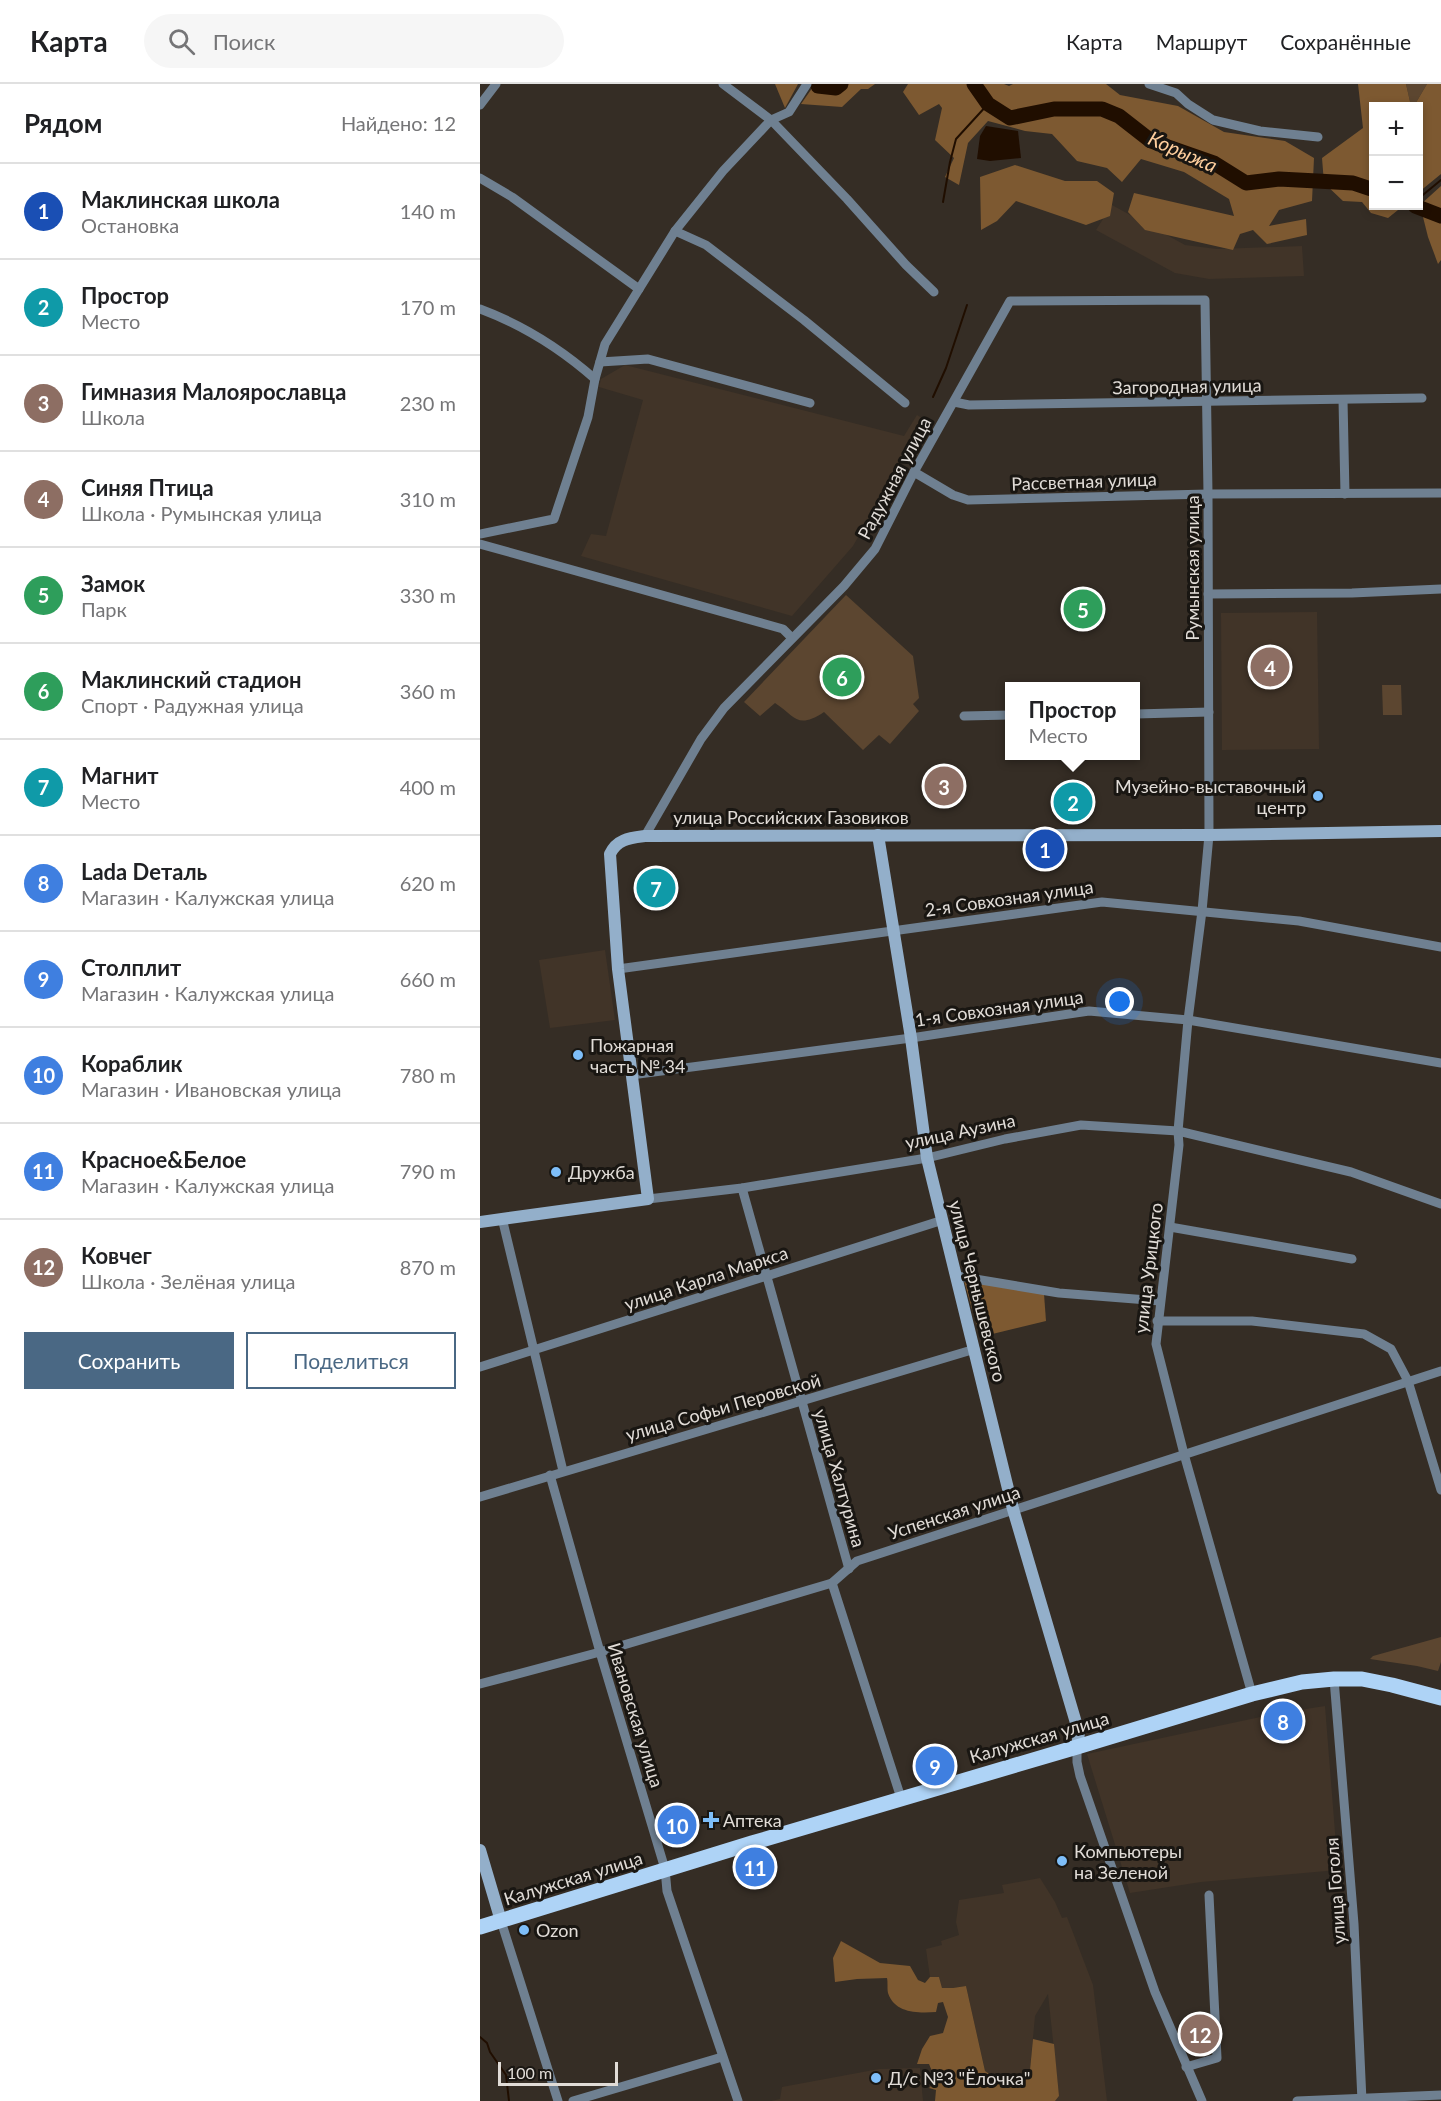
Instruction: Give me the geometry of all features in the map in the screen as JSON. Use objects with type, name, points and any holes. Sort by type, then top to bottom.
[{"type":"main road","name":"улица Российских Газовиков","points":[[618,969],[610,854],[617,843],[625,839],[645,836],[1209,835],[1441,831]]},
{"type":"main road","name":"улица Чернышевского","points":[[878,835],[911,1038],[927,1158],[1013,1509],[1079,1733],[1077,1747]]},
{"type":"main road","points":[[618,969],[648,1199]]},
{"type":"main road","name":"улица Аузина","points":[[480,1222],[648,1199]]},
{"type":"main road","name":"Калужская улица","points":[[480,1927],[901,1798],[1252,1694],[1302,1682],[1362,1679],[1441,1698]]},
{"type":"main road","points":[[480,1850],[501,1921]]},
{"type":"street","points":[[482,98],[496,84]]},
{"type":"street","points":[[723,84],[771,120],[934,292]]},
{"type":"street","points":[[480,534],[554,519],[588,417],[595,379],[605,344],[675,231],[723,171],[771,120],[789,112],[807,84]]},
{"type":"street","points":[[1149,84],[1176,93],[1188,104],[1213,120],[1260,131],[1318,137]]},
{"type":"street","points":[[480,178],[512,197],[639,289]]},
{"type":"street","points":[[675,231],[706,245],[804,320],[905,403]]},
{"type":"street","name":"Румынская улица","points":[[1205,300],[1209,835]]},
{"type":"street","name":"Радужная улица","points":[[645,836],[700,740],[724,708],[844,586],[875,549],[1010,301],[1205,300]]},
{"type":"street","points":[[480,309],[530,332],[569,357],[595,379]]},
{"type":"street","points":[[600,362],[648,359],[810,403]]},
{"type":"street","name":"Загородная улица","points":[[954,402],[969,405],[1422,398]]},
{"type":"street","points":[[1343,400],[1345,494]]},
{"type":"street","name":"Рассветная улица","points":[[915,472],[953,495],[968,500],[992,501],[1208,494],[1441,493]]},
{"type":"street","points":[[480,544],[783,629],[792,638]]},
{"type":"street","points":[[1208,594],[1352,593],[1441,589]]},
{"type":"street","points":[[1140,714],[1209,712]]},
{"type":"street","points":[[964,716],[1005,715]]},
{"type":"street","name":"улица Урицкого","points":[[1209,835],[1188,1020],[1178,1131],[1179,1145],[1156,1344],[1184,1454],[1252,1694]]},
{"type":"street","name":"2-я Совхозная улица","points":[[618,969],[1102,902],[1299,921],[1441,946]]},
{"type":"street","name":"1-я Совхозная улица","points":[[631,1075],[911,1038],[1089,1011],[1188,1020],[1441,1063]]},
{"type":"street","name":"улица Аузина","points":[[648,1199],[742,1188],[927,1158],[1005,1139],[1082,1125],[1178,1131],[1351,1172],[1441,1204]]},
{"type":"street","name":"улица Халтурина","points":[[742,1188],[849,1569]]},
{"type":"street","points":[[502,1218],[563,1471]]},
{"type":"street","name":"улица Карла Маркса","points":[[480,1367],[943,1220]]},
{"type":"street","points":[[1170,1227],[1352,1259]]},
{"type":"street","points":[[957,1276],[1059,1293],[1160,1301]]},
{"type":"street","points":[[1157,1321],[1252,1321],[1364,1334],[1391,1349],[1408,1382],[1441,1490]]},
{"type":"street","name":"улица Софьи Перовской","points":[[480,1497],[975,1349]]},
{"type":"street","name":"Успенская улица","points":[[480,1684],[600,1652],[832,1583],[857,1561],[1441,1371]]},
{"type":"street","name":"Ивановская улица","points":[[550,1475],[665,1869],[667,1891],[738,2101]]},
{"type":"street","points":[[832,1583],[901,1798]]},
{"type":"street","name":"улица Гоголя","points":[[1334,1679],[1354,1924],[1362,2099]]},
{"type":"street","points":[[1077,1747],[1080,1776],[1155,1992],[1202,2101]]},
{"type":"street","points":[[1186,2067],[1217,2058],[1209,1894]]},
{"type":"street","points":[[501,1921],[558,2101]]},
{"type":"street","points":[[573,2101],[722,2057]]},
{"type":"street","points":[[1297,2101],[1441,2095]]},
{"type":"shaded area","points":[[775,84],[798,84],[785,108]]},
{"type":"shaded area","points":[[815,84],[875,84],[868,89],[861,89],[842,107],[801,104]]},
{"type":"shaded area","points":[[908,84],[1004,84],[1009,86],[1013,84],[1106,84],[1120,95],[1178,106],[1224,132],[1285,141],[1314,158],[1312,201],[1279,210],[1269,226],[1306,219],[1307,235],[1267,244],[1253,230],[1240,234],[1233,250],[1145,230],[1128,212],[1134,193],[1234,216],[1229,199],[1184,172],[1141,159],[1122,182],[1107,168],[1077,161],[1052,134],[1025,131],[988,121],[968,143],[959,185],[945,177],[954,158],[935,140],[942,108],[939,104],[919,115],[903,92]]},
{"type":"shaded area","points":[[1358,84],[1406,84],[1410,102],[1369,102],[1369,210],[1398,210],[1388,218],[1371,213],[1362,202],[1343,201],[1324,183],[1322,158],[1363,128]]},
{"type":"shaded area","points":[[1406,84],[1427,84],[1416,102],[1410,102]]},
{"type":"shaded area","points":[[1427,84],[1441,84],[1441,174],[1423,189],[1423,102],[1416,102]]},
{"type":"shaded area","points":[[986,126],[1018,131],[1021,158],[990,161],[977,159],[980,136]]},
{"type":"shaded area","points":[[1015,165],[1065,181],[1097,181],[1114,193],[1110,216],[1086,225],[1016,201],[997,221],[981,230],[980,177]]},
{"type":"shaded area","points":[[1441,186],[1441,260],[1438,264],[1421,210],[1423,202]]},
{"type":"shaded area","points":[[1112,205],[1185,245],[1217,249],[1302,246],[1304,276],[1209,279],[1175,273],[1096,230]]},
{"type":"shaded area","points":[[625,365],[904,436],[917,415],[925,420],[853,546],[792,616],[581,556],[591,534],[606,536],[643,400],[599,387],[601,379]]},
{"type":"shaded area","points":[[846,595],[913,656],[919,698],[913,704],[919,711],[890,744],[879,735],[863,750],[824,712],[808,720],[802,720],[792,716],[775,703],[760,716],[744,702]]},
{"type":"shaded area","points":[[1317,612],[1319,749],[1222,750],[1221,613]]},
{"type":"shaded area","points":[[1382,685],[1401,685],[1402,715],[1383,715]]},
{"type":"shaded area","points":[[605,950],[615,1020],[550,1028],[539,960]]},
{"type":"shaded area","points":[[964,1281],[1044,1294],[1046,1321],[980,1337]]},
{"type":"shaded area","points":[[1441,1637],[1441,1662],[1438,1671],[1370,1659],[1373,1656]]},
{"type":"shaded area","points":[[1325,1706],[1338,1870],[1201,1882],[1130,1893],[1087,1754],[1274,1714]]},
{"type":"shaded area","points":[[1040,1878],[1062,1918],[1067,1917],[1093,1985],[1107,2101],[1055,2101],[1059,2096],[1048,1994],[1035,2016],[1030,2070],[1020,2078],[1000,2081],[985,2071],[966,1986],[942,1988],[939,1977],[930,1977],[926,1949],[942,1945],[941,1941],[959,1935],[956,1922],[959,1900],[1004,1893],[1002,1885]]},
{"type":"shaded area","points":[[841,1941],[880,1963],[910,1966],[918,1980],[925,1983],[930,1977],[939,1977],[942,1988],[966,1986],[985,2071],[1000,2081],[1020,2078],[1030,2070],[1033,2039],[1054,2044],[1059,2096],[1055,2101],[935,2101],[936,2090],[929,2088],[936,2081],[929,2064],[917,2064],[930,2036],[943,2033],[948,2017],[943,2002],[938,2003],[936,2012],[908,2011],[891,2000],[887,1978],[835,1982],[833,1958]]},
{"type":"shaded area","name":"Д/с №3 \"Ёлочка\"","points":[[920,2068],[923,2101],[771,2101],[780,2099],[782,2087],[879,2069]]},
{"type":"waterway","name":"Корыжа","points":[[818,86],[836,88],[841,84]]},
{"type":"waterway","name":"Корыжа","points":[[974,84],[988,104],[1010,118],[1054,109],[1102,109],[1119,116],[1151,141],[1214,163],[1246,183],[1279,179],[1353,183],[1369,188]]},
{"type":"waterway","points":[[943,202],[956,139],[988,104]]},
{"type":"waterway","points":[[1423,195],[1441,180]]},
{"type":"waterway","name":"Корыжа","points":[[1423,209],[1441,216]]},
{"type":"waterway","points":[[933,397],[946,368],[967,305]]},
{"type":"waterway","points":[[480,2037],[487,2043],[490,2052],[506,2075],[509,2101]]},
{"type":"place","name":"Замок","points":[[1083,609]]},
{"type":"place","name":"Синяя Птица","points":[[1270,667]]},
{"type":"place","name":"Маклинский стадион","points":[[842,677]]},
{"type":"place","name":"Гимназия Малоярославца","points":[[944,786]]},
{"type":"place","name":"Музейно-выставочный центр","points":[[1318,796]]},
{"type":"place","name":"Простор","points":[[1073,802]]},
{"type":"place","name":"Маклинская школа","points":[[1045,849]]},
{"type":"place","name":"Магнит","points":[[656,888]]},
{"type":"place","name":"Пожарная часть № 34","points":[[578,1055]]},
{"type":"place","name":"Дружба","points":[[556,1172]]},
{"type":"place","name":"Lada Dеталь","points":[[1283,1721]]},
{"type":"place","name":"Столплит","points":[[935,1766]]},
{"type":"place","name":"Аптека","points":[[711,1820]]},
{"type":"place","name":"Кораблик","points":[[677,1825]]},
{"type":"place","name":"Компьютеры на Зеленой","points":[[1062,1861]]},
{"type":"place","name":"Красное&Белое","points":[[755,1867]]},
{"type":"place","name":"Ozon","points":[[524,1930]]},
{"type":"place","name":"Ковчег","points":[[1200,2034]]},
{"type":"place","name":"Д/с №3 \"Ёлочка\"","points":[[876,2078]]}]
